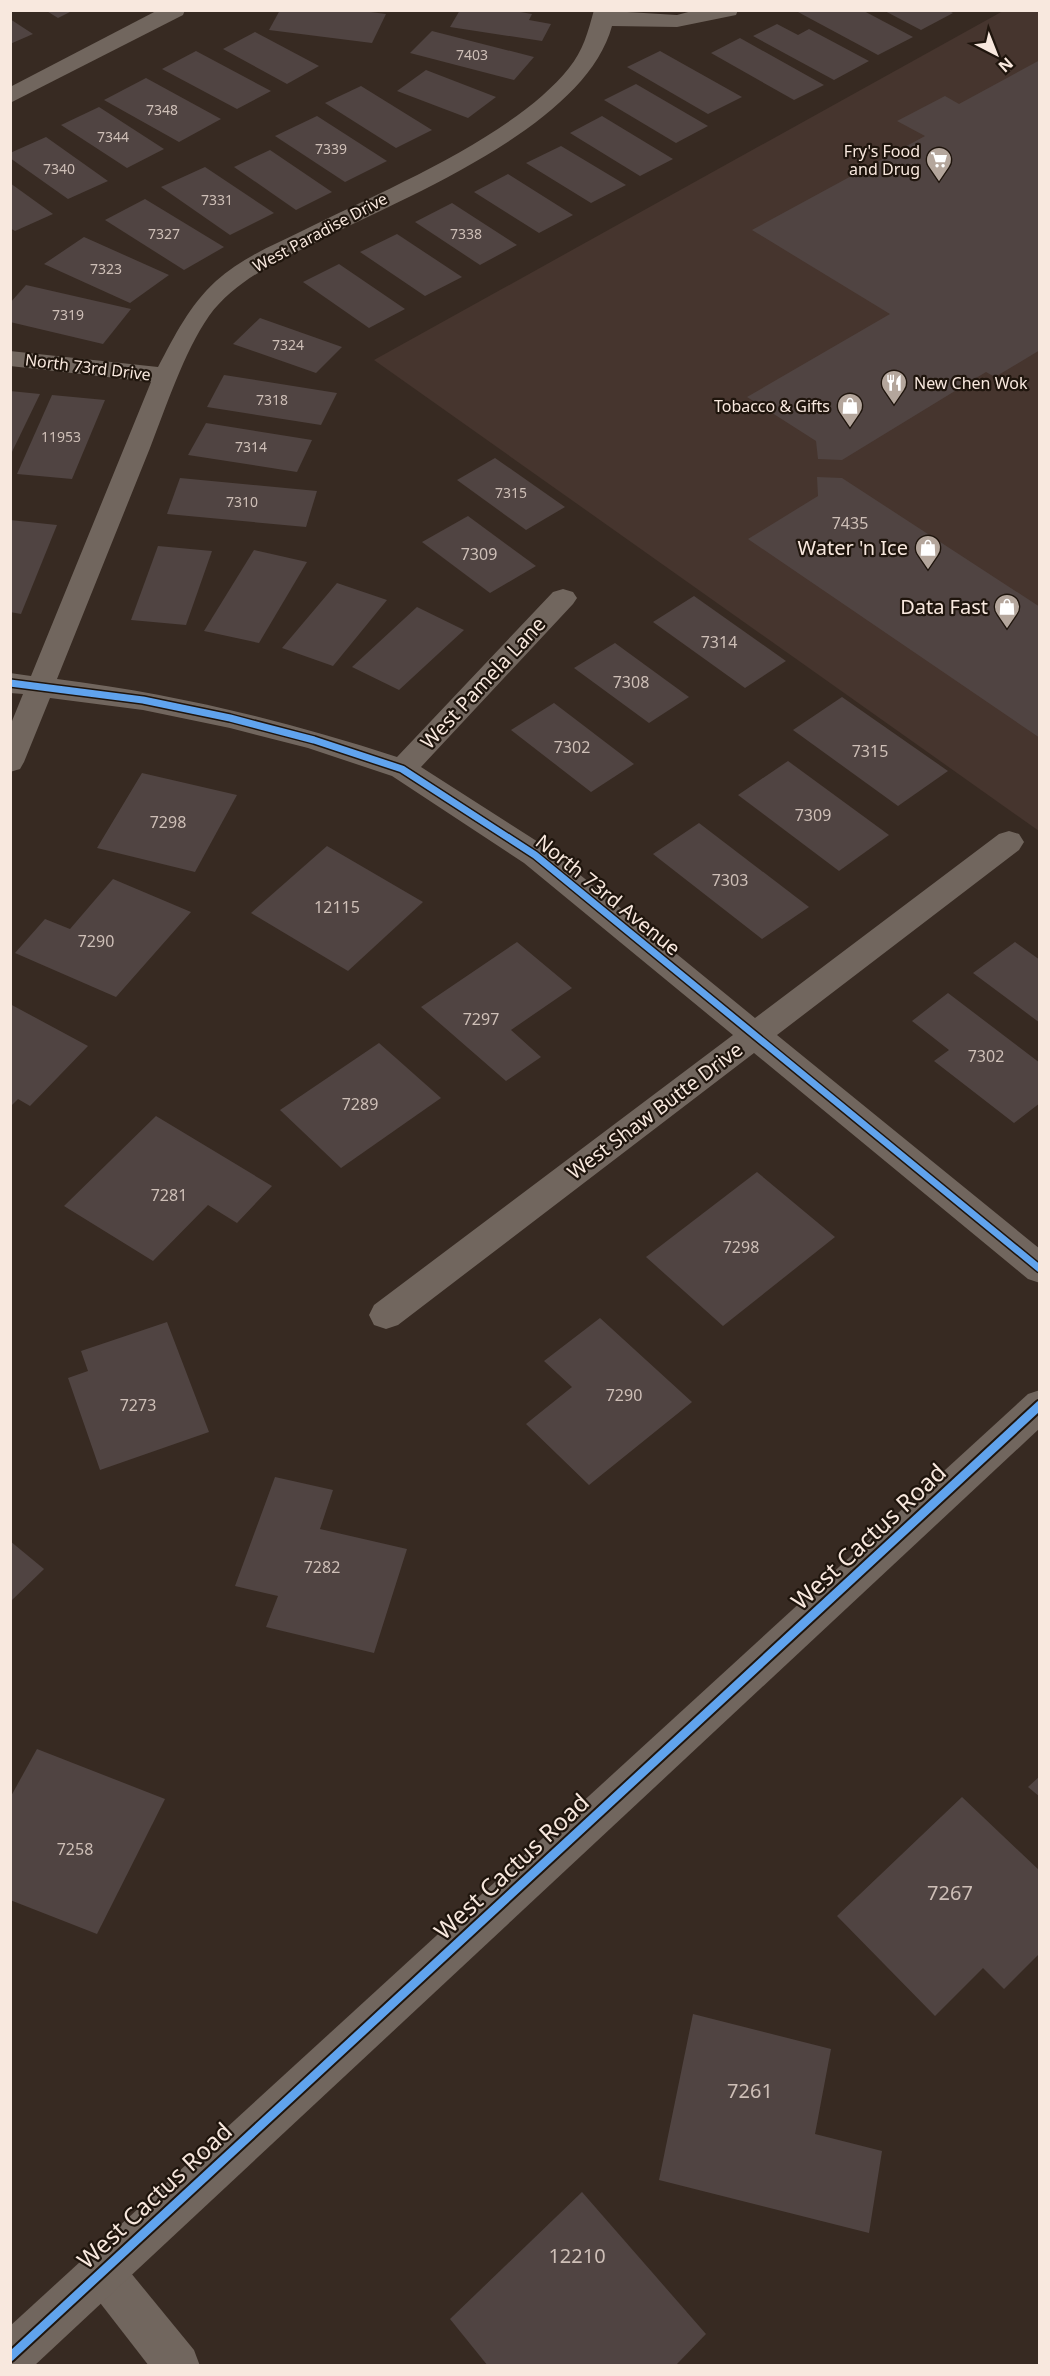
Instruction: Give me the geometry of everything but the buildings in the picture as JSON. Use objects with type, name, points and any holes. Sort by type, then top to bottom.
[{"type":"street","points":[[10,96],[175,10]]},
{"type":"street","name":"West Paradise Drive","points":[[10,762],[43,687],[166,376],[199,312],[226,285],[256,263],[507,134],[530,118],[573,77],[591,50],[605,15],[677,21],[728,10]]},
{"type":"street","name":"North 73rd Drive","points":[[10,358],[166,376]]},
{"type":"street","name":"West Pamela Lane","points":[[402,769],[563,598]]},
{"type":"street","name":"North 73rd Avenue","points":[[10,683],[143,700],[230,718],[314,740],[402,769],[535,855],[1040,1269]]},
{"type":"street","name":"West Shaw Butte Drive","points":[[386,1315],[1009,842]]},
{"type":"street","name":"West Cactus Road","points":[[10,2357],[1040,1405]]},
{"type":"street","points":[[102,2271],[178,2366]]},
{"type":"shaded area","points":[[1003,11],[1039,11],[1039,831],[374,360]]},
{"type":"cycle path","points":[[10,683],[143,700],[230,718],[314,740],[402,769],[535,855],[1040,1269]]},
{"type":"cycle path","points":[[10,2357],[1040,1405]]},
{"type":"place","name":"Fry's Food and Drug","points":[[939,183]]},
{"type":"place","name":"New Chen Wok","points":[[894,406]]},
{"type":"place","name":"Tobacco & Gifts","points":[[850,429]]},
{"type":"place","name":"Water 'n Ice","points":[[928,571]]},
{"type":"place","name":"Data Fast","points":[[1007,630]]}]
